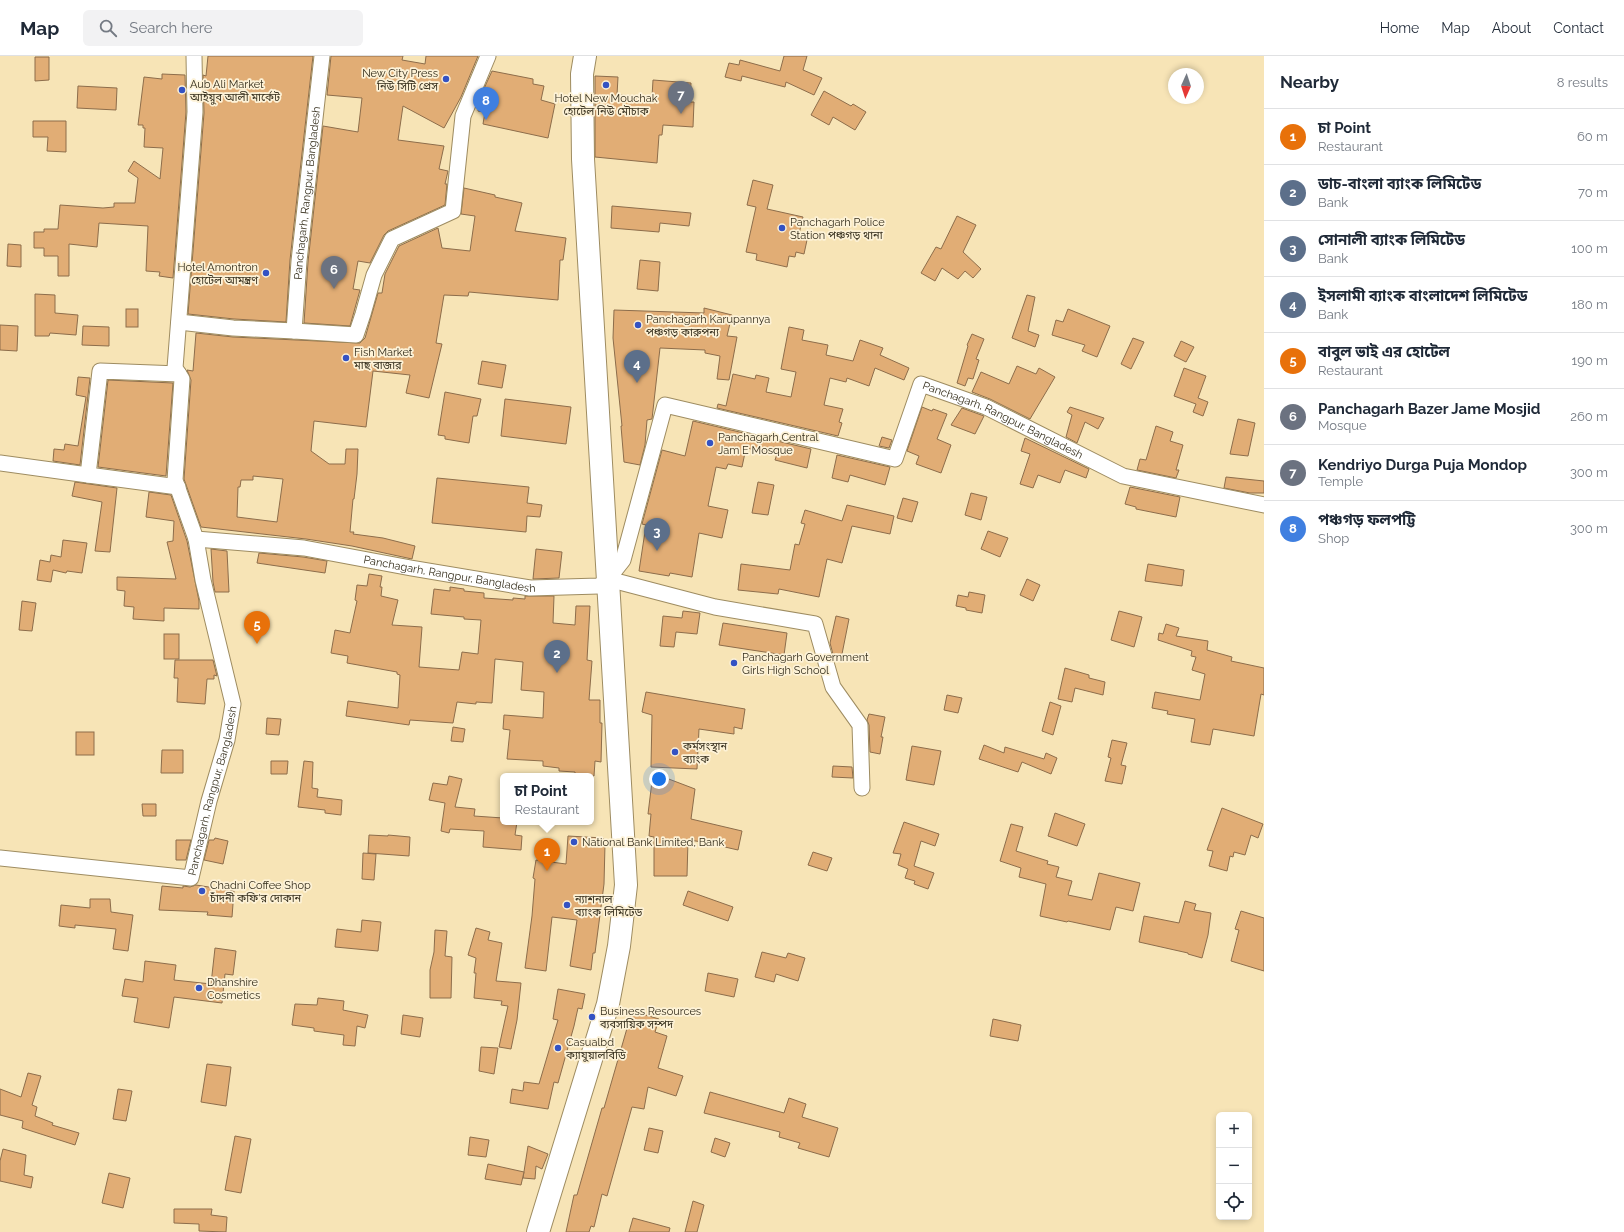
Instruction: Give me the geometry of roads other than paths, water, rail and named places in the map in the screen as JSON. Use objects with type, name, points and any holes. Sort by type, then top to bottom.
[{"type":"highway","points":[[538,1232],[608,1004],[619,946],[626,878],[583,159],[582,74],[586,56]]},
{"type":"street","name":"Panchagarh, Rangpur, Bangladesh","points":[[0,858],[191,878],[209,801],[227,740],[233,704],[203,580],[196,539],[175,480],[182,379],[175,368],[195,112],[194,56]]},
{"type":"street","name":"Panchagarh, Rangpur, Bangladesh","points":[[294,330],[299,261],[322,56]]},
{"type":"street","points":[[179,322],[233,328],[356,334],[374,275],[392,239],[453,211],[463,116],[488,56]]},
{"type":"street","points":[[88,475],[100,371],[179,374]]},
{"type":"street","name":"Panchagarh, Rangpur, Bangladesh","points":[[196,539],[304,548],[440,574],[530,588],[599,586],[608,579],[623,560],[665,405],[895,459],[921,384],[986,407],[1123,476],[1264,505]]},
{"type":"street","points":[[0,464],[178,487]]},
{"type":"street","points":[[608,579],[715,607],[815,624],[833,687],[860,725],[862,788]]},
{"type":"place","name":"New City Press নিউ সিটি প্রেস","points":[[446,79]]},
{"type":"place","name":"Hotel New Mouchak হোটেল নিউ মৌচাক","points":[[606,85]]},
{"type":"place","name":"Aub Ali Market আইয়ুব আলী মার্কেট","points":[[182,90]]},
{"type":"place","name":"Kendriyo Durga Puja Mondop","points":[[681,114]]},
{"type":"place","name":"পঞ্চগড় ফলপট্টি","points":[[486,120]]},
{"type":"place","name":"Panchagarh Police Station পঞ্চগড় থানা","points":[[782,228]]},
{"type":"place","name":"Hotel Amontron হোটেল আমন্ত্রণ","points":[[266,273]]},
{"type":"place","name":"Panchagarh Bazer Jame Mosjid","points":[[334,289]]},
{"type":"place","name":"Panchagarh Karupannya পঞ্চগড় কারুপন্য","points":[[638,325]]},
{"type":"place","name":"Fish Market মাছ বাজার","points":[[346,358]]},
{"type":"place","name":"ইসলামী ব্যাংক বাংলাদেশ লিমিটেড","points":[[637,383]]},
{"type":"place","name":"Panchagarh Central Jam E Mosque","points":[[710,443]]},
{"type":"place","name":"সোনালী ব্যাংক লিমিটেড","points":[[657,551]]},
{"type":"place","name":"বাবুল ভাই এর হোটেল","points":[[257,644]]},
{"type":"place","name":"Panchagarh Government Girls High School","points":[[734,663]]},
{"type":"place","name":"ডাচ-বাংলা ব্যাংক লিমিটেড","points":[[557,673]]},
{"type":"place","name":"কর্মসংস্থান ব্যাংক","points":[[675,752]]},
{"type":"place","name":"National Bank Limited, Bank","points":[[574,842]]},
{"type":"place","name":"চা Point","points":[[547,871]]},
{"type":"place","name":"Chadni Coffee Shop চাঁদনী কফি'র দোকান","points":[[202,891]]},
{"type":"place","name":"ন্যাশনাল ব্যাংক লিমিটেড","points":[[567,905]]},
{"type":"place","name":"Dhanshire Cosmetics","points":[[199,988]]},
{"type":"place","name":"Business Resources ব্যবসায়িক সম্পদ","points":[[592,1017]]},
{"type":"place","name":"Casualbd ক্যাযুয়ালবিডি","points":[[558,1048]]}]
